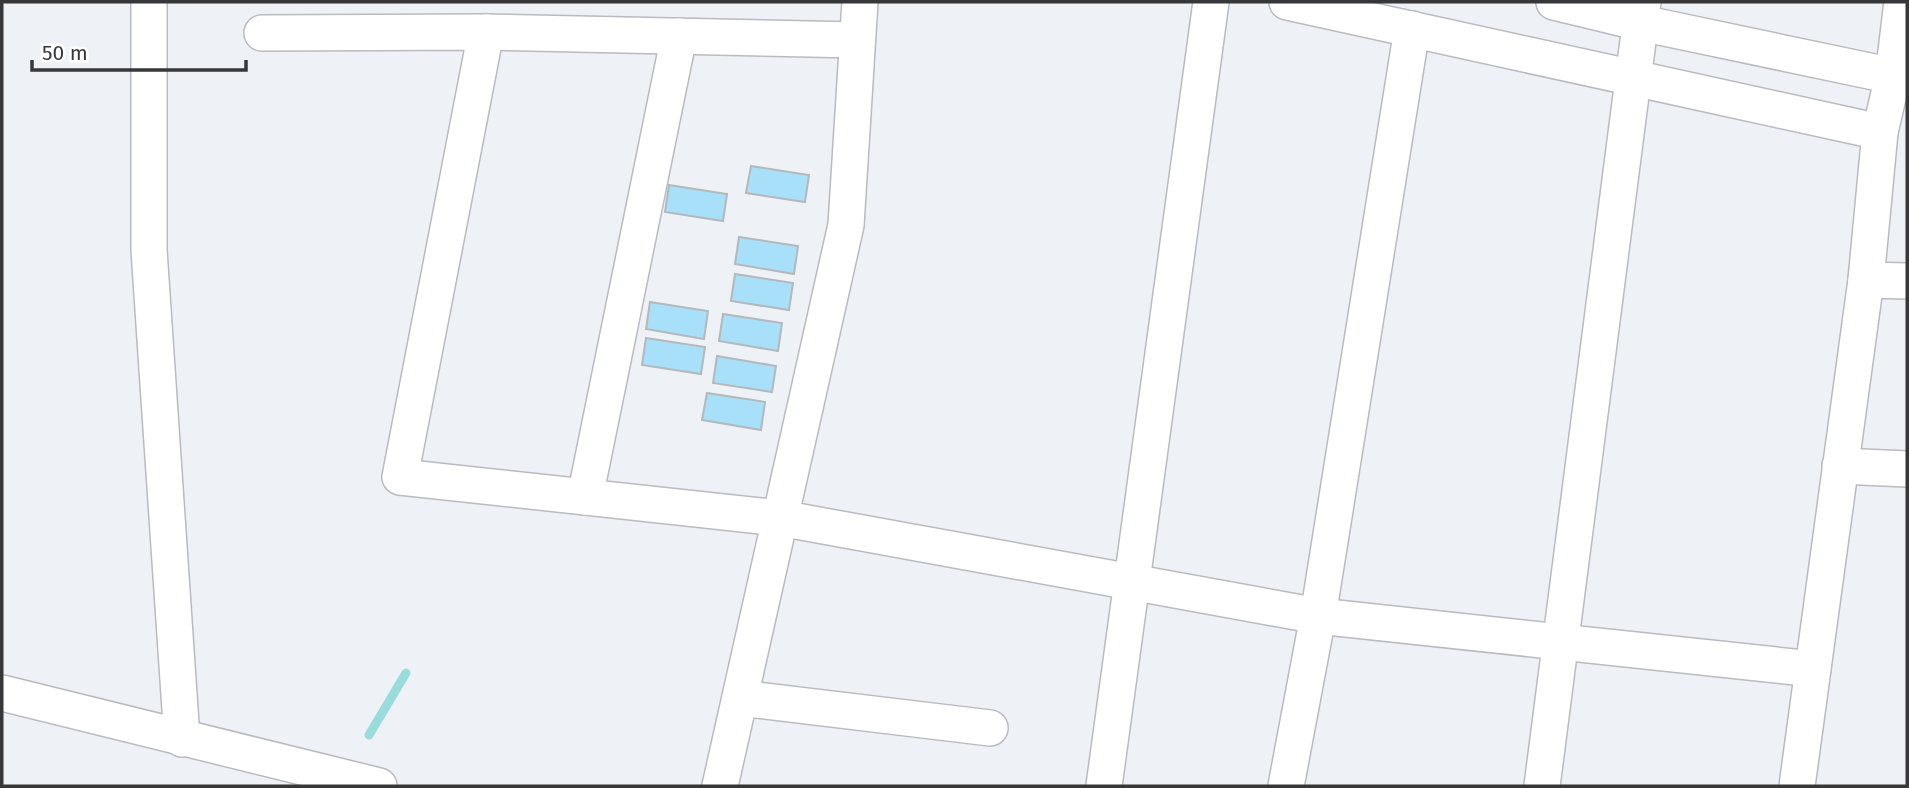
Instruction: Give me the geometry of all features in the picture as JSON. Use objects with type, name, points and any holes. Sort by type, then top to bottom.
[{"type":"street","points":[[149,2],[149,250],[182,738]]},
{"type":"street","points":[[720,786],[846,225],[859,2]]},
{"type":"street","points":[[1104,786],[1210,2]]},
{"type":"street","points":[[1287,2],[1634,73],[1880,132]]},
{"type":"street","points":[[1553,2],[1641,19],[1893,76]]},
{"type":"street","points":[[1797,786],[1866,280],[1880,132],[1893,76],[1902,2]]},
{"type":"street","points":[[1542,786],[1641,19]]},
{"type":"street","points":[[1286,786],[1318,616],[1412,29]]},
{"type":"street","points":[[262,33],[486,32],[857,40]]},
{"type":"street","points":[[486,32],[400,477],[780,518],[1318,616],[1813,669]]},
{"type":"street","points":[[585,497],[679,36]]},
{"type":"street","points":[[1866,280],[1907,281]]},
{"type":"street","points":[[1840,466],[1907,469]]},
{"type":"street","points":[[2,693],[379,786]]},
{"type":"street","points":[[740,698],[990,728]]},
{"type":"building","points":[[751,166],[809,175],[805,202],[746,193]]},
{"type":"building","points":[[669,185],[727,194],[723,221],[665,212]]},
{"type":"building","points":[[739,237],[798,246],[794,274],[735,264]]},
{"type":"building","points":[[735,274],[793,283],[789,310],[731,301]]},
{"type":"building","points":[[650,302],[708,311],[704,339],[646,329]]},
{"type":"building","points":[[723,314],[782,323],[778,351],[719,341]]},
{"type":"building","points":[[646,338],[705,347],[701,374],[642,365]]},
{"type":"building","points":[[717,356],[776,366],[772,392],[713,383]]},
{"type":"building","points":[[707,393],[765,402],[761,430],[702,420]]},
{"type":"waterway","points":[[369,735],[406,673]]}]
